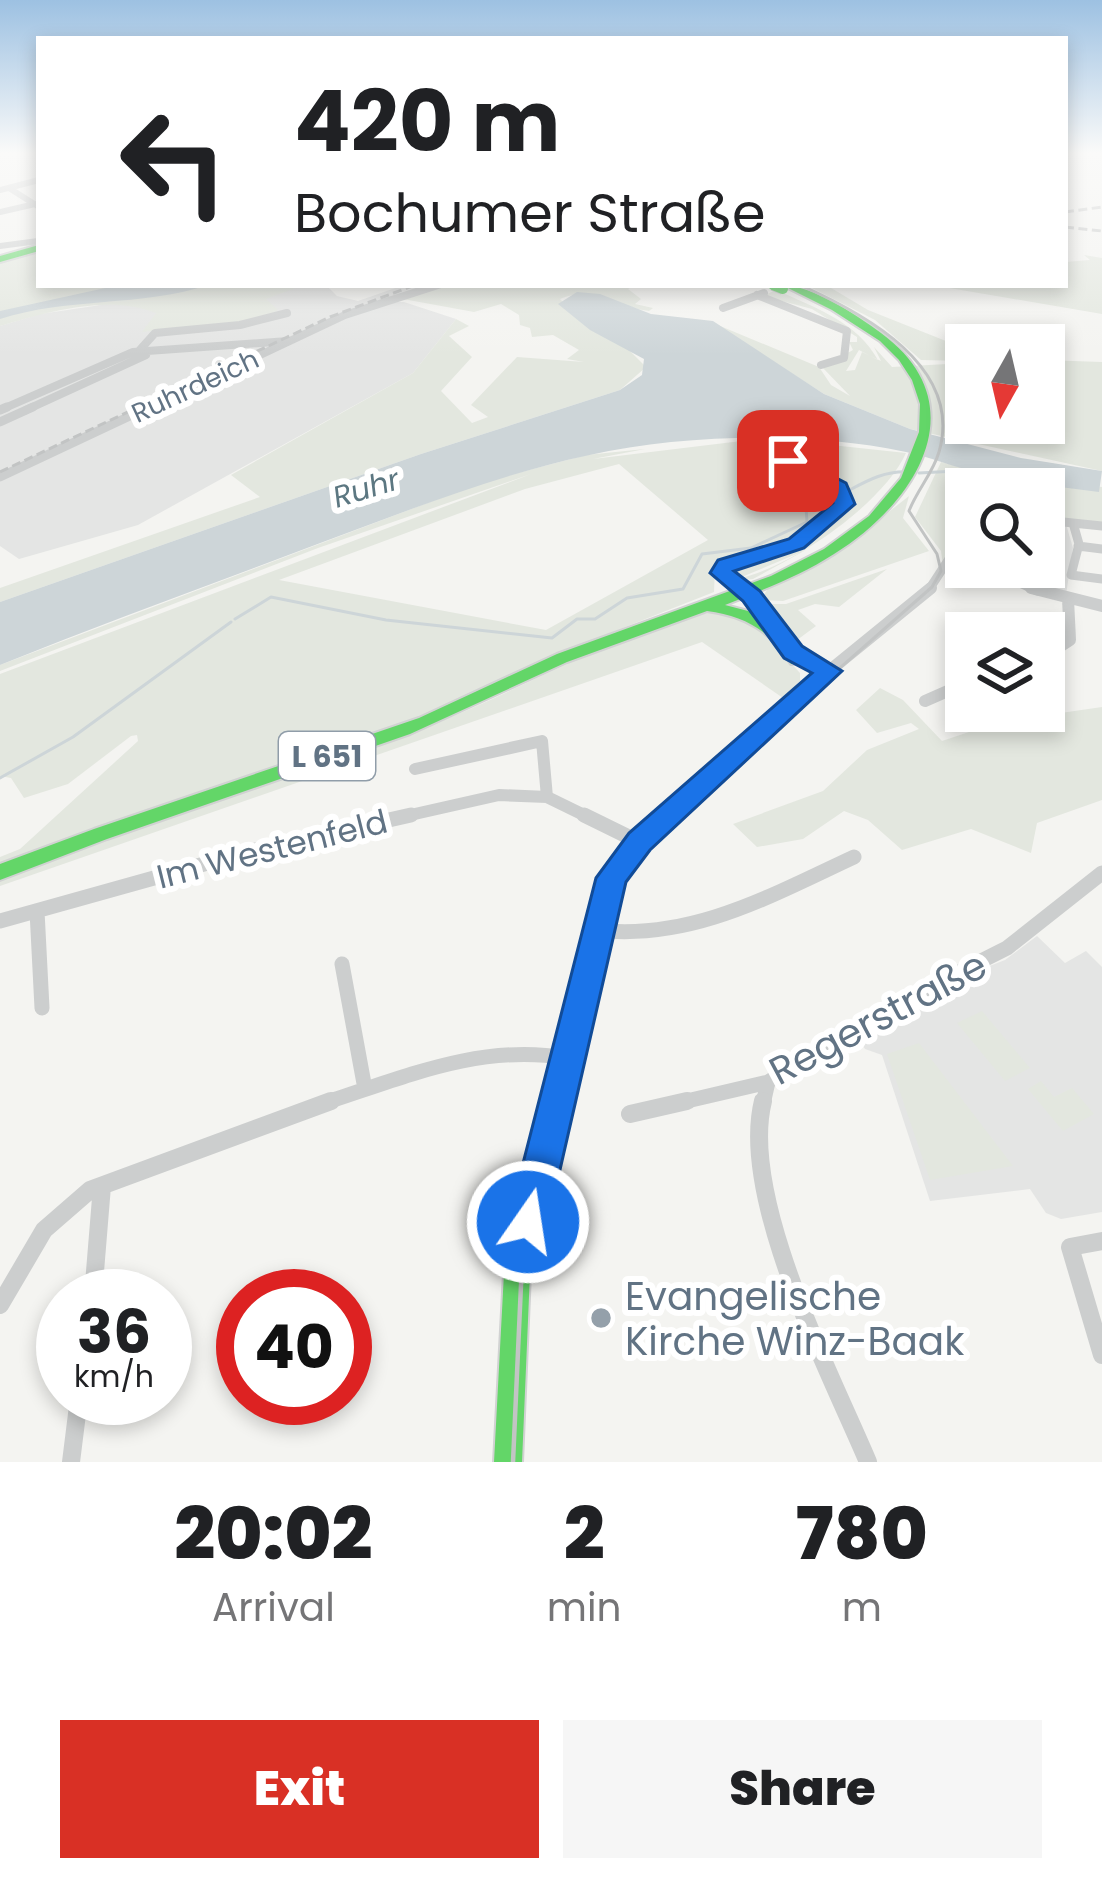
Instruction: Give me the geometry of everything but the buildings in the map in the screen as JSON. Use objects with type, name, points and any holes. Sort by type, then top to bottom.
[{"type":"main road","points":[[0,254],[36,245]]},
{"type":"main road","name":"L 651","points":[[0,872],[435,718],[562,658],[739,591],[846,530],[903,484],[916,451],[920,418],[914,391],[900,361],[841,315],[774,288]]},
{"type":"main road","points":[[739,591],[751,615]]},
{"type":"main road","points":[[739,591],[752,596],[770,628]]},
{"type":"main road","points":[[508,1462],[517,1273],[612,878],[639,842],[825,675],[751,615],[697,606]]},
{"type":"street","name":"Ruhrdeich","points":[[0,477],[288,341],[431,288]]},
{"type":"street","points":[[724,308],[774,288],[847,331],[844,358],[820,365]]},
{"type":"street","points":[[0,422],[135,356],[155,333],[240,325],[287,313]]},
{"type":"street","points":[[0,410],[135,356],[288,341]]},
{"type":"street","points":[[739,591],[722,577],[726,565],[796,543],[839,510],[843,491],[788,461]]},
{"type":"street","points":[[1065,522],[1102,526]]},
{"type":"street","points":[[1073,523],[1078,546],[1072,575],[1102,579]]},
{"type":"street","points":[[1078,546],[1102,549]]},
{"type":"street","points":[[825,675],[945,572]]},
{"type":"street","points":[[1039,588],[1102,605]]},
{"type":"street","points":[[1065,643],[1070,640],[1068,599]]},
{"type":"street","points":[[926,701],[945,692]]},
{"type":"street","name":"Im Westenfeld","points":[[415,769],[542,741],[547,796]]},
{"type":"street","name":"Im Westenfeld","points":[[0,921],[331,832],[499,795],[547,796],[639,842]]},
{"type":"street","points":[[596,930],[635,934],[689,926],[854,856]]},
{"type":"street","name":"Regerstraße","points":[[630,1114],[768,1082],[874,1015],[1007,948],[1102,873]]},
{"type":"street","points":[[37,911],[42,1008]]},
{"type":"street","points":[[342,964],[365,1089]]},
{"type":"street","points":[[0,1306],[44,1230],[72,1203],[101,1186],[365,1089],[503,1051],[566,1058]]},
{"type":"street","points":[[768,1082],[760,1096],[758,1129],[787,1269],[868,1462]]},
{"type":"street","points":[[97,1269],[104,1212],[101,1186]]},
{"type":"street","points":[[1102,1241],[1070,1246],[1102,1355]]},
{"type":"street","points":[[71,1462],[76,1425]]},
{"type":"shaded area","points":[[36,252],[36,288],[295,288],[266,299],[278,310],[259,320],[142,332],[156,313],[98,305],[0,326],[0,261]]},
{"type":"shaded area","points":[[1084,255],[1102,258],[1102,314],[950,288],[1068,288],[1068,262],[1090,260]]},
{"type":"shaded area","points":[[216,288],[329,288],[337,296],[358,301],[395,288],[424,288],[380,302],[404,302],[456,319],[413,373],[138,525],[19,559],[0,546],[0,326],[40,314]]},
{"type":"shaded area","points":[[438,288],[630,288],[641,299],[635,304],[653,308],[637,309],[584,294],[560,299],[591,330],[625,346],[646,367],[620,390],[421,454],[0,602],[0,588],[260,497],[231,475],[413,373],[456,319],[469,326],[449,336],[472,357],[441,391],[472,423],[488,417],[471,405],[517,357],[584,362],[567,359],[579,350],[553,335],[532,337],[530,328],[520,325],[519,315],[501,304],[474,312],[403,299]]},
{"type":"shaded area","points":[[812,288],[831,288],[868,310],[945,341],[945,361],[921,360],[875,320]]},
{"type":"shaded area","points":[[776,290],[820,310],[859,336],[881,361],[874,347],[892,367],[945,364],[945,437],[910,429],[824,394],[713,323],[819,367],[831,385],[850,396],[822,367],[853,350],[849,342],[857,342],[857,337],[812,309],[763,296]],"holes":[[[859,350],[870,356],[862,352],[855,370],[846,371]]]},
{"type":"shaded area","points":[[1065,361],[1102,362],[1102,471],[979,444],[1065,444]]},
{"type":"shaded area","points":[[766,438],[906,453],[857,512],[798,553],[806,550],[753,579],[735,581],[727,570],[824,530],[850,501],[845,488],[837,489],[840,501],[805,534],[715,568],[714,592],[577,646],[420,720],[167,803],[0,867],[0,857],[20,849],[138,741],[137,735],[131,736],[68,784],[24,798],[11,778],[0,776],[0,674],[531,474],[318,548],[0,671],[0,665],[480,483],[586,455],[645,449],[593,459]],"holes":[[[619,464],[708,540],[546,630],[279,580],[525,489]]]},
{"type":"shaded area","points":[[941,462],[965,468],[945,468],[943,566],[941,551],[915,517]]},
{"type":"shaded area","points":[[1065,483],[1102,487],[1102,523],[1065,520]]},
{"type":"shaded area","points":[[909,496],[903,518],[929,551],[783,601],[760,600],[770,586],[867,529]]},
{"type":"shaded area","points":[[1065,524],[1073,548],[1066,595],[1048,588],[1065,588]]},
{"type":"shaded area","points":[[887,569],[839,607],[815,604],[798,610],[816,626],[793,643],[763,604],[786,604]]},
{"type":"shaded area","points":[[717,611],[752,622],[800,673],[800,681],[783,698],[702,642],[0,886],[0,881],[102,836],[421,729],[603,648]]},
{"type":"shaded area","points":[[880,688],[903,700],[942,741],[969,732],[1065,732],[1065,712],[1102,707],[1102,800],[1037,823],[1031,853],[971,829],[902,850],[868,820],[844,811],[803,839],[757,847],[733,824],[823,791],[867,750],[919,729],[911,723],[877,733],[856,710]]},
{"type":"shaded area","points":[[1037,936],[1065,963],[1086,951],[1102,967],[1102,1212],[1061,1219],[1046,1213],[1030,1189],[930,1201],[882,1055],[865,1049],[858,1038],[964,976],[1005,960]]},
{"type":"shaded area","points":[[982,1011],[1030,1068],[1005,1081],[957,1023]]},
{"type":"shaded area","points":[[919,1043],[1013,1166],[930,1180],[887,1054]]},
{"type":"shaded area","points":[[1041,1081],[1054,1097],[1072,1088],[1094,1114],[1063,1131],[1028,1089]]},
{"type":"water","points":[[105,288],[197,288],[0,319],[0,311]]},
{"type":"water","name":"Ruhr","points":[[577,292],[600,294],[651,314],[713,321],[824,394],[945,438],[945,444],[967,444],[1102,471],[1099,492],[1065,488],[1065,468],[962,468],[906,452],[819,440],[730,438],[626,448],[537,468],[451,495],[0,665],[0,602],[421,454],[620,390],[642,375],[644,359],[590,330],[558,304]]},
{"type":"waterway","points":[[235,619],[271,597],[386,620],[552,638],[577,619],[595,619],[627,598],[683,589],[702,554],[751,548],[807,522],[806,507],[882,475],[910,472]]},
{"type":"waterway","points":[[919,473],[945,472]]},
{"type":"waterway","points":[[0,778],[73,737],[231,622]]},
{"type":"tram line","points":[[560,1104],[614,879],[649,836],[932,587],[941,571],[937,554],[909,511],[939,452],[943,421],[937,394],[923,369],[878,327],[806,288]]},
{"type":"tram line","points":[[513,1462],[522,1263],[561,1101]]},
{"type":"railway","points":[[1068,227],[1102,231]]},
{"type":"railway","points":[[0,472],[330,317],[407,288]]},
{"type":"traffic: fast","points":[[0,259],[36,249]]},
{"type":"traffic: fast","points":[[0,872],[424,722],[562,658],[776,579],[829,552],[874,519],[907,479],[925,432],[925,404],[917,380],[883,339],[836,308],[793,288]]},
{"type":"traffic: fast","points":[[699,606],[756,620],[778,636],[796,660]]},
{"type":"traffic: fast","points":[[508,1462],[517,1273],[608,887],[639,842],[829,671],[793,652]]},
{"type":"place","name":"Evangelische Kirche Winz-Baak","points":[[601,1318]]},
{"type":"route","points":[[528,1222],[612,878],[639,842],[829,671],[793,652],[770,628],[752,596],[739,591],[721,573],[726,565],[796,543],[844,504],[846,496],[839,488],[788,461]]}]
